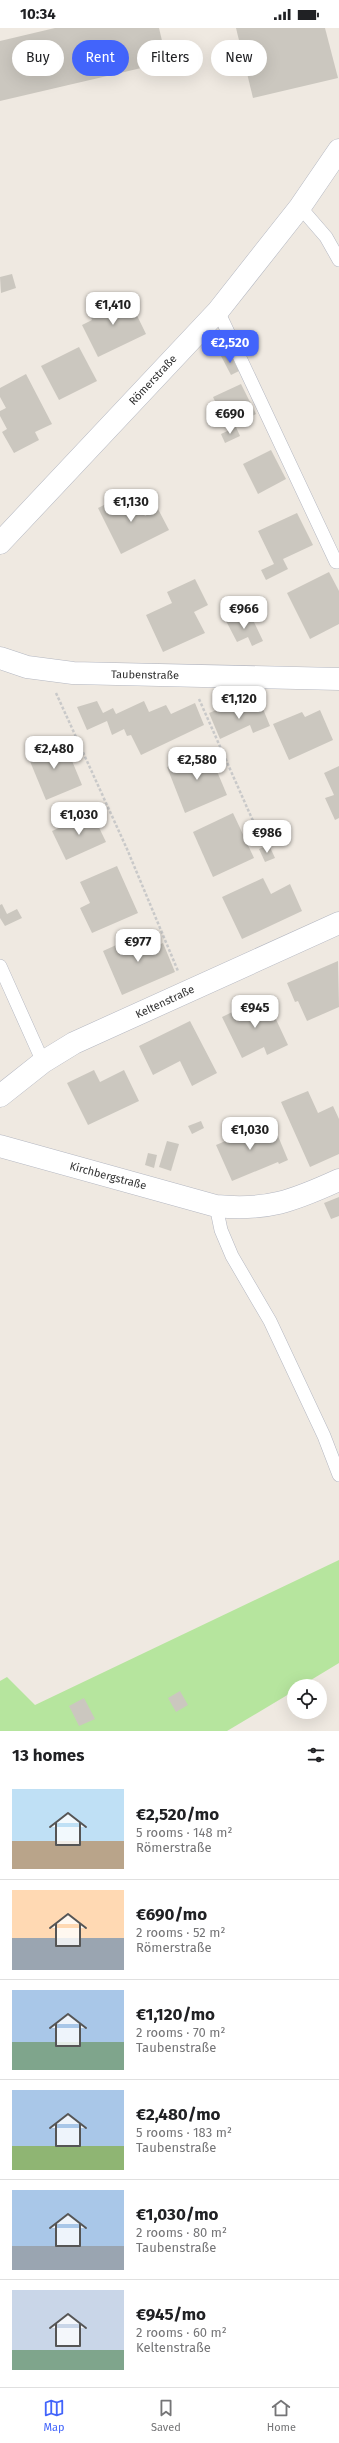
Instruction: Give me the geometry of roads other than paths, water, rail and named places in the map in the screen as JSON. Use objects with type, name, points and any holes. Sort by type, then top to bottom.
[{"type":"street","name":"Römerstraße","points":[[0,543],[218,311],[300,207],[339,150]]},
{"type":"street","name":"Taubenstraße","points":[[0,658],[26,667],[47,671],[73,673],[339,680]]},
{"type":"street","name":"Keltenstraße","points":[[0,1096],[43,1062],[74,1044],[339,922]]},
{"type":"street","name":"Kirchbergstraße","points":[[0,1146],[216,1206]]},
{"type":"street","points":[[216,1206],[242,1208],[271,1206],[298,1199],[339,1180]]},
{"type":"lane","points":[[300,207],[326,237],[339,260]]},
{"type":"lane","points":[[218,311],[336,562]]},
{"type":"lane","points":[[0,966],[43,1062]]},
{"type":"lane","points":[[216,1206],[221,1230],[232,1256],[270,1321],[324,1436],[339,1475]]}]
